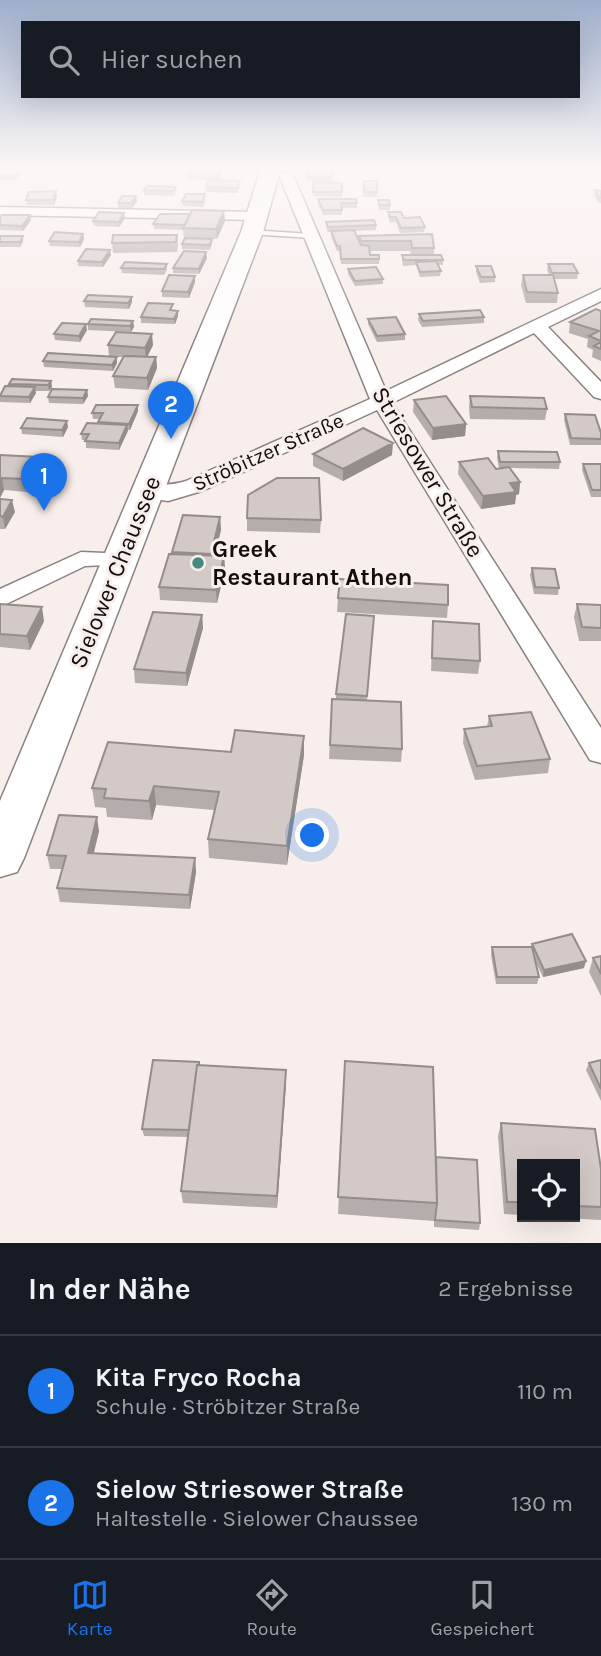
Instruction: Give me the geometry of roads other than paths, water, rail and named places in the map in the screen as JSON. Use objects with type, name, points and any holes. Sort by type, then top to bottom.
[{"type":"main road","name":"Sielower Chaussee","points":[[0,858],[254,226]]},
{"type":"street","name":"Striesower Straße","points":[[306,226],[381,401],[601,752]]},
{"type":"street","name":"Ströbitzer Straße","points":[[148,492],[168,494],[194,486],[381,401],[601,294]]},
{"type":"street","points":[[536,325],[601,393]]},
{"type":"street","points":[[0,599],[81,559],[120,559]]},
{"type":"lane","points":[[264,226],[311,236]]},
{"type":"place","name":"Sielow Striesower Straße","points":[[171,439]]},
{"type":"place","name":"Kita Fryco Rocha","points":[[44,511]]},
{"type":"place","name":"Greek Restaurant Athen","points":[[198,563]]}]
